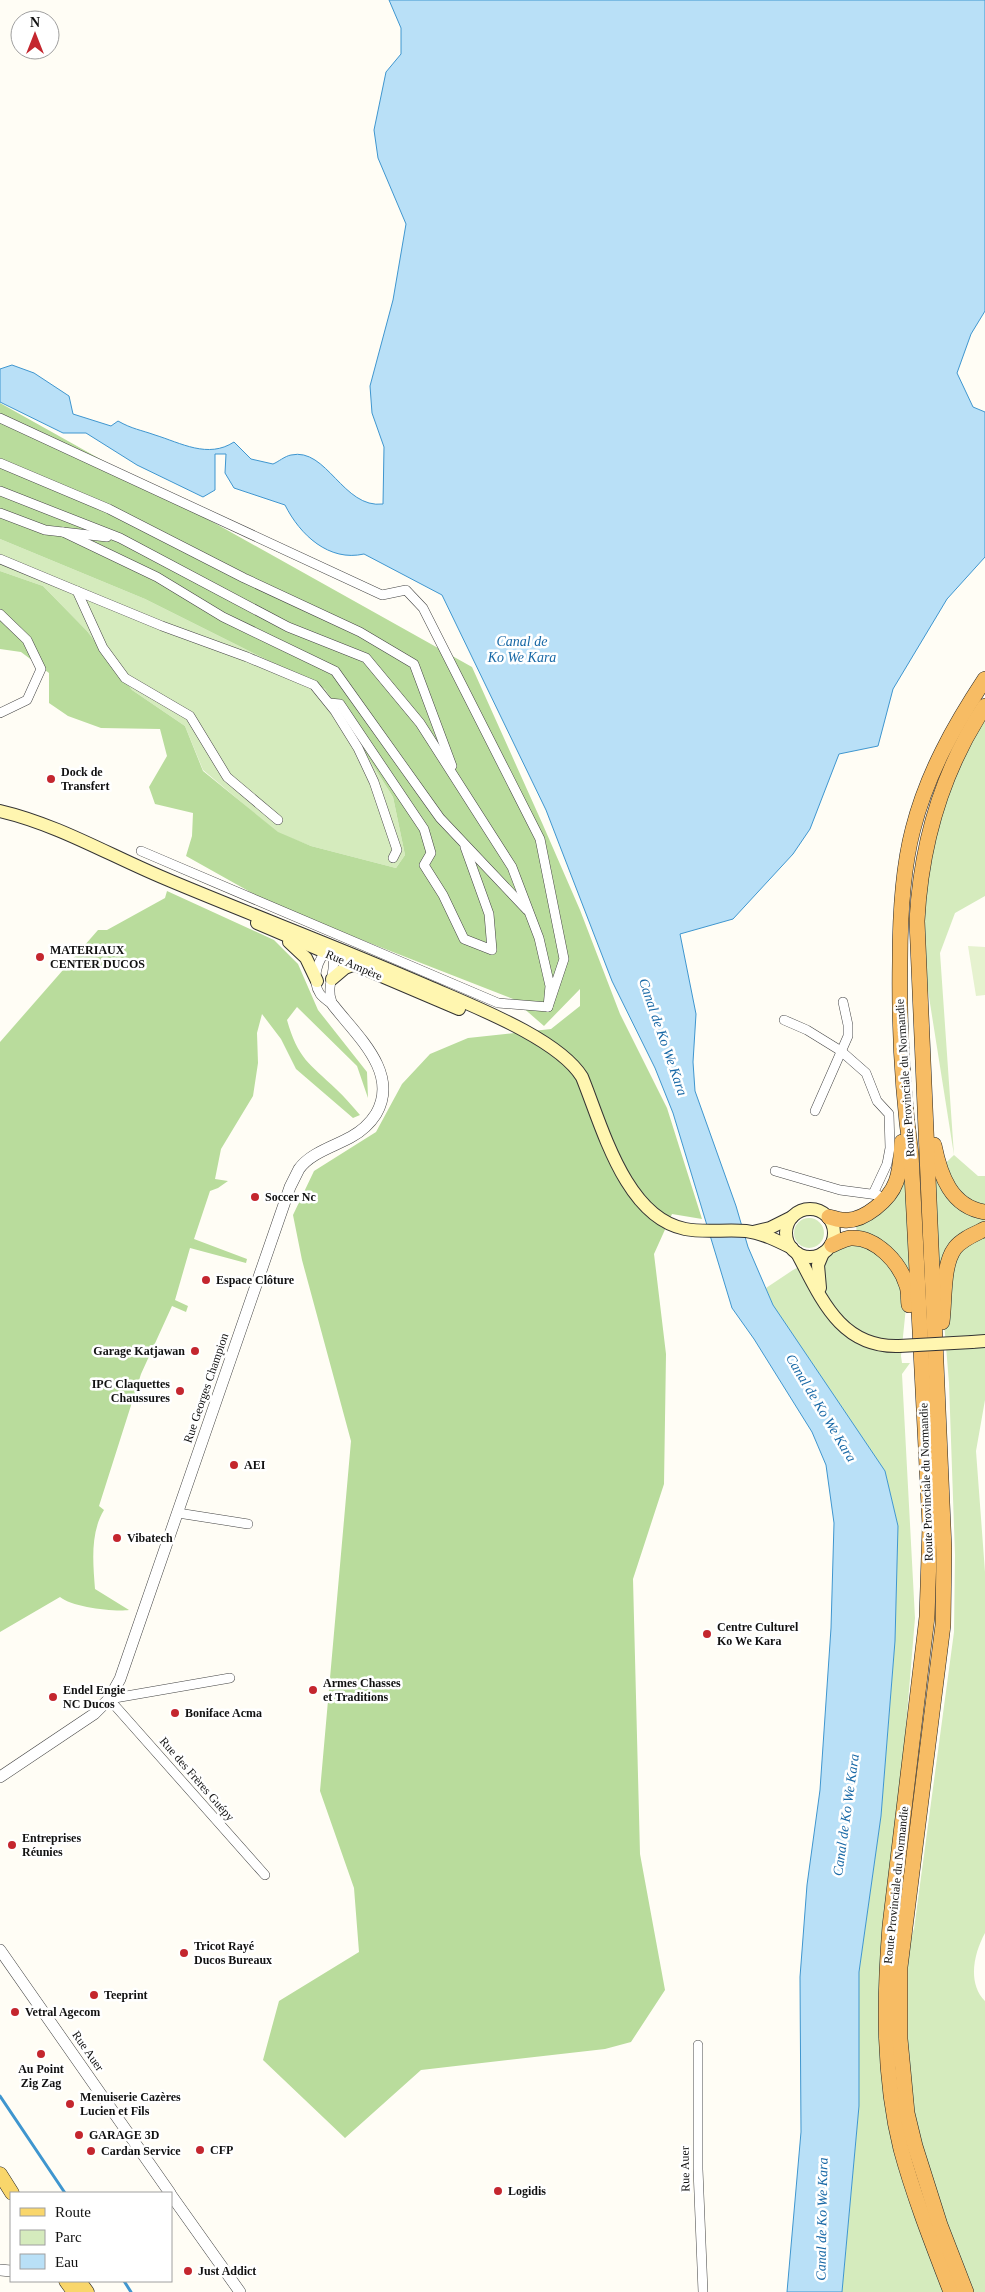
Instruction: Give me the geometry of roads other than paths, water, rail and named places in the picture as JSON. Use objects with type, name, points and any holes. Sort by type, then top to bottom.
[{"type":"highway","name":"Route Provinciale du Normandie","points":[[951,2292],[927,2229],[901,2148],[889,2076],[886,2039],[886,1966],[927,1617],[930,1526],[911,1154],[906,1115],[899,1005],[900,923],[903,888],[913,830],[942,750],[959,719],[985,679]]},
{"type":"highway","name":"Route Provinciale du Normandie","points":[[966,2292],[934,2207],[907,2113],[900,2039],[900,1967],[943,1625],[944,1549],[917,921],[919,887],[939,796],[955,757],[985,706]]},
{"type":"highway","points":[[924,1096],[938,1163],[944,1180],[953,1195],[963,1204],[973,1210],[985,1212]]},
{"type":"highway","points":[[829,1217],[846,1221],[865,1215],[879,1196],[896,1183],[901,1160],[906,1115]]},
{"type":"highway","points":[[936,1370],[944,1308],[945,1278],[954,1249],[970,1236],[985,1230]]},
{"type":"highway","points":[[827,1249],[850,1238],[868,1241],[880,1248],[893,1261],[907,1286],[912,1337],[921,1372]]},
{"type":"main road","name":"Rue Ampère","points":[[0,811],[26,817],[192,890],[314,938],[420,983],[521,1030],[575,1066],[582,1077],[620,1172],[640,1201],[660,1219],[684,1229],[749,1232]]},
{"type":"main road","name":"Rue Ampère","points":[[192,890],[208,902],[329,953],[352,965],[458,1009],[521,1030]]},
{"type":"main road","points":[[276,932],[306,958],[317,981]]},
{"type":"main road","points":[[332,979],[345,968],[352,965]]},
{"type":"main road","points":[[749,1232],[770,1228],[798,1212],[811,1208],[824,1212],[829,1217],[835,1230],[818,1265],[821,1298]]},
{"type":"main road","points":[[792,1216],[786,1229],[788,1242],[821,1298],[837,1320],[855,1337],[876,1345],[899,1346],[985,1341]]},
{"type":"main road","points":[[749,1232],[810,1257],[827,1249]]},
{"type":"main road","points":[[0,2174],[11,2191]]},
{"type":"street","points":[[0,418],[382,595],[406,590],[412,596],[423,608],[540,839],[564,959],[548,1007]]},
{"type":"street","points":[[0,463],[109,509],[244,578],[360,632],[414,664],[459,783]]},
{"type":"street","points":[[0,491],[120,538],[288,627],[366,658],[420,723],[512,867],[539,938],[550,986],[548,1007]]},
{"type":"street","points":[[0,512],[45,530],[120,538]]},
{"type":"street","points":[[63,532],[157,577],[223,617],[335,671],[440,818],[529,913]]},
{"type":"street","points":[[0,559],[162,626],[247,657],[314,685],[329,703],[358,748],[374,782],[397,850],[393,858]]},
{"type":"street","points":[[77,591],[103,648],[125,678],[190,716],[227,777],[278,820]]},
{"type":"street","points":[[0,614],[27,640],[41,669],[27,700],[0,713]]},
{"type":"street","points":[[329,703],[340,704],[424,829],[431,853],[424,865],[443,895],[464,939],[492,950],[489,914],[463,842]]},
{"type":"street","points":[[141,851],[498,1002],[548,1007]]},
{"type":"street","points":[[314,938],[329,953],[420,983]]},
{"type":"street","points":[[329,953],[332,979],[328,993],[333,1005]]},
{"type":"street","points":[[317,981],[317,967],[329,953]]},
{"type":"street","name":"Rue Georges Champion","points":[[0,1778],[94,1714],[109,1700],[120,1679],[290,1186],[300,1168],[312,1158],[361,1132],[369,1125],[380,1107],[384,1089],[382,1072],[333,1005],[320,994],[317,981]]},
{"type":"street","points":[[815,1111],[848,1036],[848,1025],[843,1002]]},
{"type":"street","points":[[774,1171],[840,1190],[879,1196],[890,1148],[889,1114],[877,1101],[866,1073],[841,1051],[807,1030],[784,1020]]},
{"type":"street","points":[[178,1513],[248,1524]]},
{"type":"street","points":[[109,1700],[230,1678]]},
{"type":"street","name":"Rue des Frères Guépy","points":[[109,1700],[265,1875]]},
{"type":"street","name":"Rue Auer","points":[[0,1950],[169,2192]]},
{"type":"street","name":"Rue Auer","points":[[698,2045],[698,2169],[703,2292]]},
{"type":"street","name":"Rue Auer","points":[[172,2197],[240,2292]]},
{"type":"street","points":[[74,2282],[86,2292]]},
{"type":"water","name":"Canal de Ko We Kara","points":[[389,0],[985,0],[985,311],[971,334],[957,373],[973,407],[985,412],[985,557],[947,599],[893,689],[878,746],[839,754],[810,829],[793,854],[733,919],[680,934],[696,1014],[693,1062],[695,1091],[736,1206],[748,1247],[773,1305],[885,1471],[898,1526],[895,1641],[881,1816],[859,1972],[859,2106],[842,2292],[787,2292],[801,2132],[800,1977],[807,1885],[820,1790],[831,1628],[834,1523],[826,1465],[812,1432],[754,1339],[732,1308],[673,1113],[655,1068],[612,981],[546,810],[442,595],[364,554],[339,554],[317,544],[307,536],[285,505],[234,488],[225,473],[226,454],[215,454],[215,490],[203,497],[137,465],[86,433],[63,433],[0,402],[0,369],[12,365],[34,373],[69,396],[73,414],[111,426],[118,421],[132,428],[195,448],[214,449],[234,442],[251,459],[273,464],[291,455],[304,455],[315,460],[357,497],[369,503],[383,504],[384,447],[372,413],[370,386],[393,300],[406,224],[378,158],[374,130],[386,72],[401,54],[401,28]]},
{"type":"waterway","points":[[0,2096],[64,2192]]},
{"type":"waterway","points":[[125,2282],[131,2292]]},
{"type":"place","name":"Dock de Transfert","points":[[51,779]]},
{"type":"place","name":"MATERIAUX CENTER DUCOS","points":[[40,957]]},
{"type":"place","name":"Soccer Nc","points":[[255,1197]]},
{"type":"place","name":"Espace Clôture","points":[[206,1280]]},
{"type":"place","name":"Garage Katjawan","points":[[195,1351]]},
{"type":"place","name":"IPC Claquettes Chaussures","points":[[180,1391]]},
{"type":"place","name":"AEI","points":[[234,1465]]},
{"type":"place","name":"Vibatech","points":[[117,1538]]},
{"type":"place","name":"Centre Culturel Ko We Kara","points":[[707,1634]]},
{"type":"place","name":"Armes Chasses et Traditions","points":[[313,1690]]},
{"type":"place","name":"Endel Engie NC Ducos","points":[[53,1697]]},
{"type":"place","name":"Boniface Acma","points":[[175,1713]]},
{"type":"place","name":"Entreprises Réunies","points":[[12,1845]]},
{"type":"place","name":"Tricot Rayé Ducos Bureaux","points":[[184,1953]]},
{"type":"place","name":"Teeprint","points":[[94,1995]]},
{"type":"place","name":"Vetral Agecom","points":[[15,2012]]},
{"type":"place","name":"Au Point Zig Zag","points":[[41,2054]]},
{"type":"place","name":"Menuiserie Cazères Lucien et Fils","points":[[70,2104]]},
{"type":"place","name":"GARAGE 3D","points":[[79,2135]]},
{"type":"place","name":"CFP","points":[[200,2150]]},
{"type":"place","name":"Cardan Service","points":[[91,2151]]},
{"type":"place","name":"Logidis","points":[[498,2191]]},
{"type":"place","name":"Just Addict","points":[[188,2271]]}]
